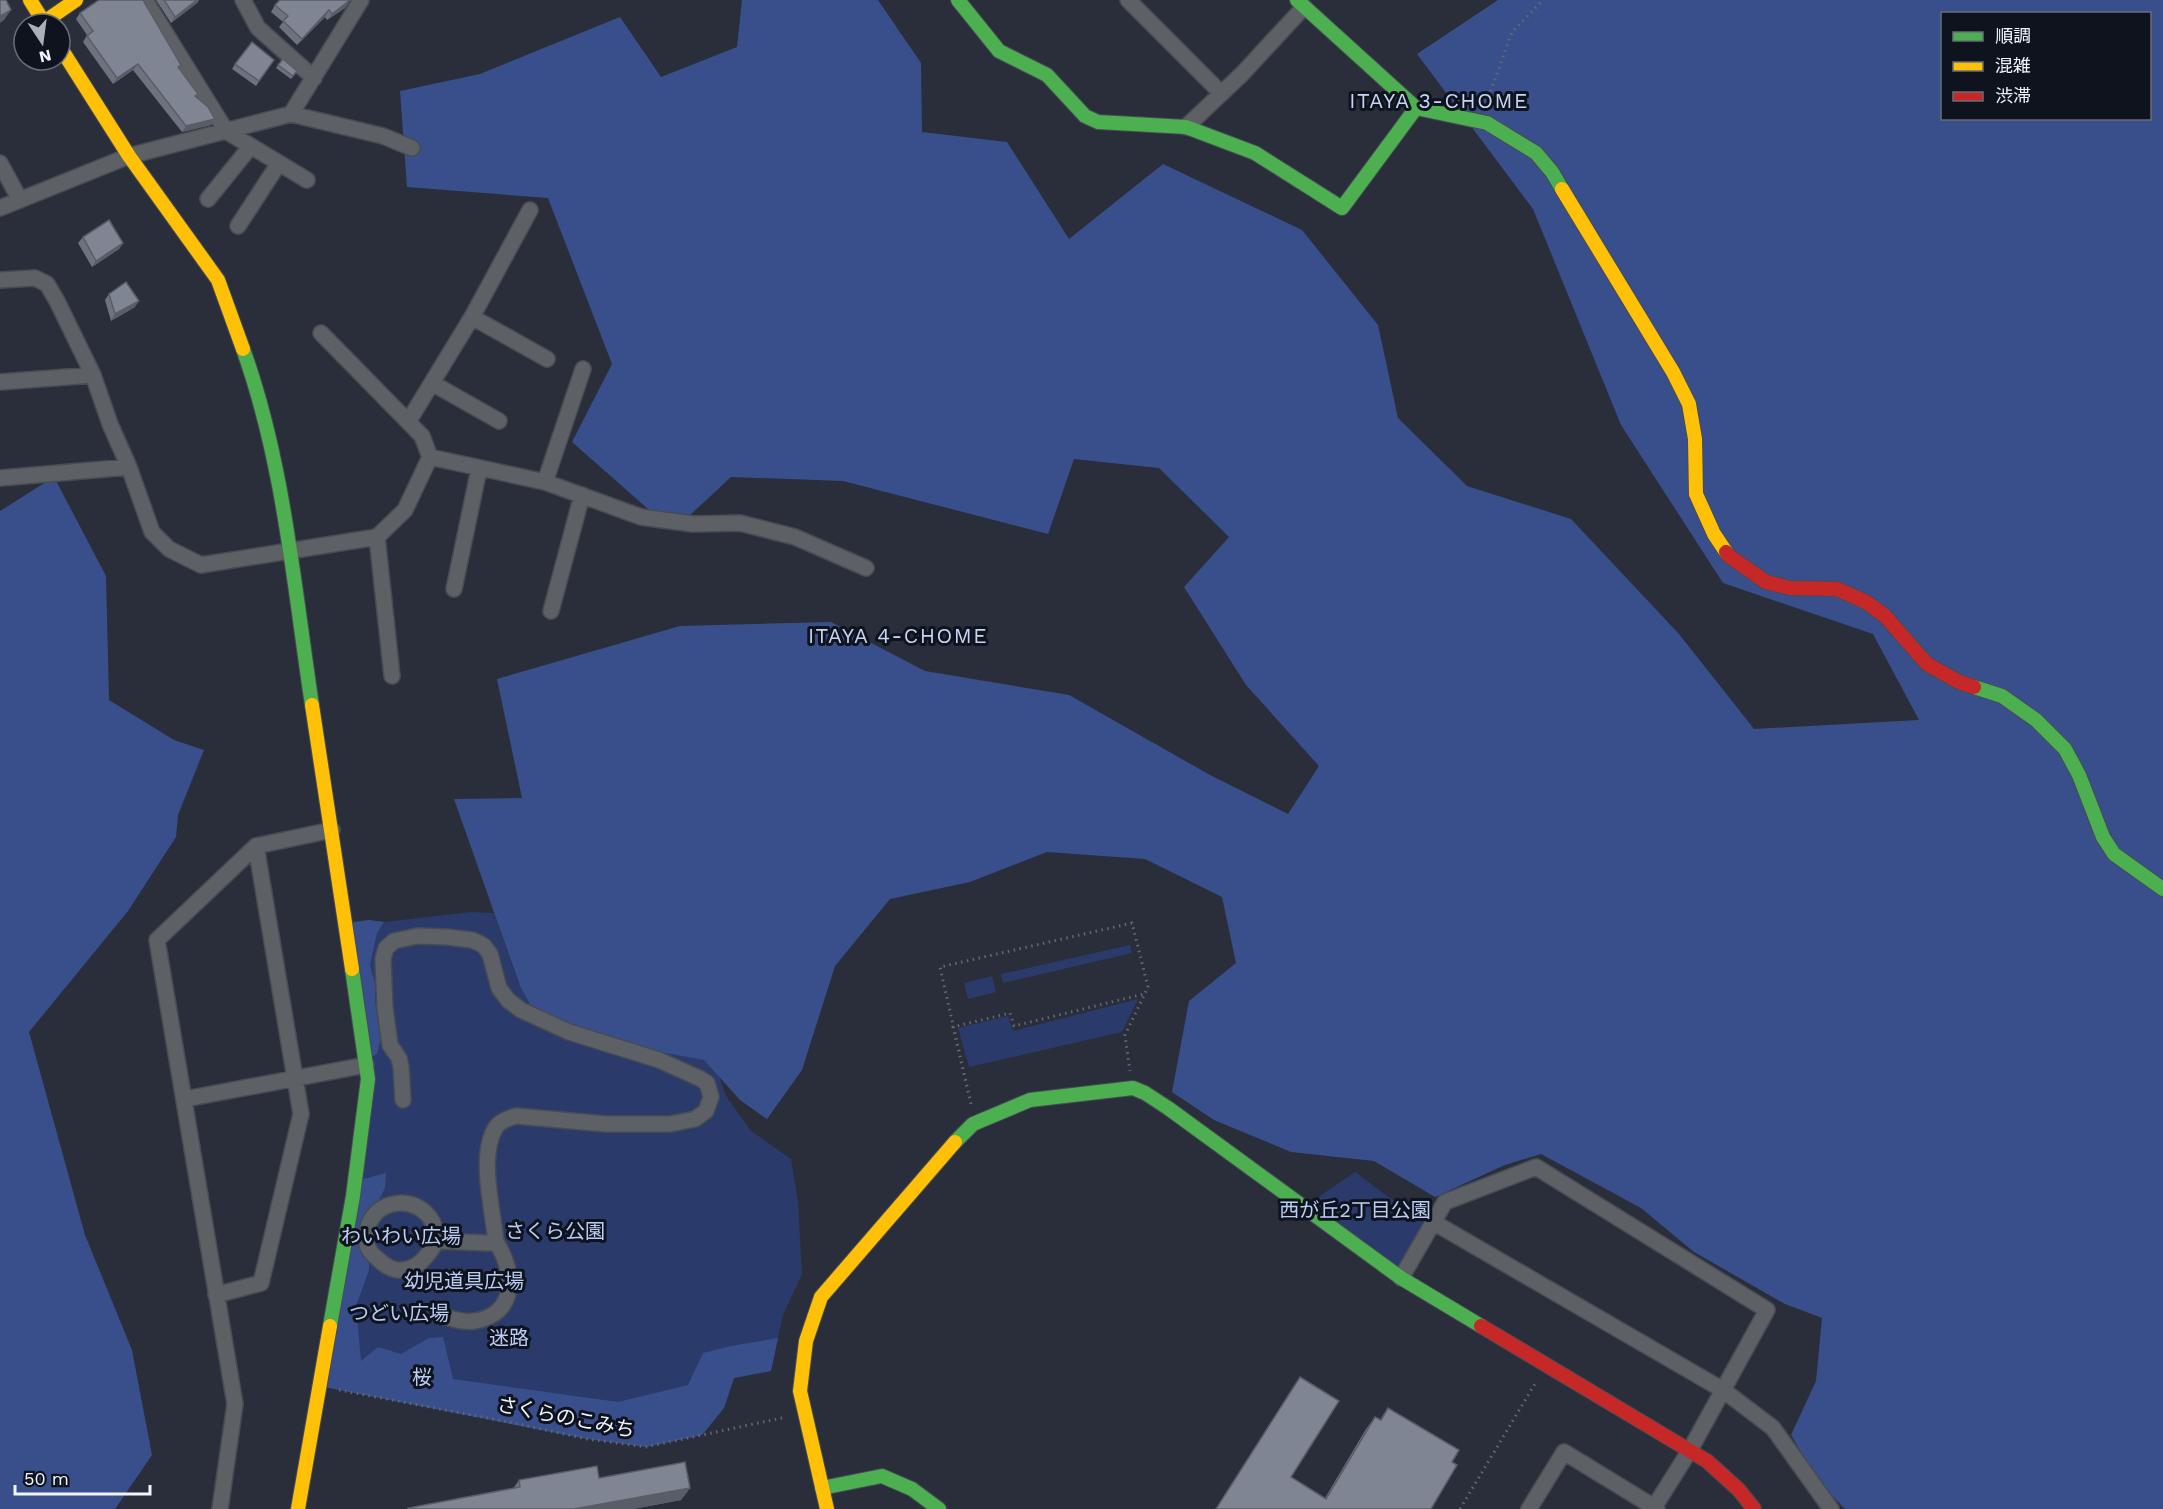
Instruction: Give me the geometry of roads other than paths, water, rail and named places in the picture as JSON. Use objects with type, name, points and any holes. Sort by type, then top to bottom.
[{"type":"street","points":[[60,12],[76,0]]},
{"type":"street","points":[[145,0],[226,131],[307,180]]},
{"type":"street","points":[[243,0],[258,28],[314,78]]},
{"type":"street","points":[[291,114],[362,0]]},
{"type":"street","points":[[958,0],[999,51],[1047,75],[1085,116],[1098,122],[1186,127],[1255,153],[1342,208],[1416,108]]},
{"type":"street","points":[[1128,0],[1221,93]]},
{"type":"street","points":[[1186,127],[1242,74],[1300,4],[1416,108],[1487,123],[1536,153],[1552,172],[1673,372],[1689,404],[1695,439],[1696,494],[1714,534],[1729,556],[1766,582],[1790,588],[1837,589],[1866,602],[1885,616],[1927,664],[1959,682],[2001,696],[2037,720],[2065,749],[2079,775],[2103,837],[2114,854],[2163,889]]},
{"type":"street","points":[[72,66],[129,156],[218,280],[256,385],[280,491],[368,1079],[353,1196],[298,1509]]},
{"type":"street","points":[[0,208],[129,156],[291,114],[383,136],[412,148]]},
{"type":"street","points":[[208,199],[251,146]]},
{"type":"street","points":[[0,163],[20,200]]},
{"type":"street","points":[[238,226],[279,163]]},
{"type":"street","points":[[408,422],[472,317],[530,210]]},
{"type":"street","points":[[0,280],[35,278],[46,284],[57,301],[93,375],[152,532],[169,549],[201,566],[377,537],[405,510],[430,457],[422,436],[321,333]]},
{"type":"street","points":[[472,317],[548,359]]},
{"type":"street","points":[[545,483],[583,369]]},
{"type":"street","points":[[0,382],[93,375]]},
{"type":"street","points":[[432,383],[499,421]]},
{"type":"street","points":[[430,457],[545,483],[641,517],[693,524],[740,523],[795,537],[866,568]]},
{"type":"street","points":[[0,478],[129,467]]},
{"type":"street","points":[[454,589],[479,469]]},
{"type":"street","points":[[551,611],[582,495]]},
{"type":"street","points":[[377,537],[392,676]]},
{"type":"street","points":[[220,1509],[235,1404],[157,940],[256,846],[332,830]]},
{"type":"street","points":[[216,1294],[261,1283],[301,1114],[256,846]]},
{"type":"street","points":[[403,1100],[399,1058],[390,1044],[385,1008],[383,959],[386,948],[394,940],[417,936],[447,937],[479,943],[490,954],[499,988],[520,1010],[569,1032],[659,1060],[701,1078],[707,1083],[711,1097],[706,1111],[684,1123],[625,1125],[516,1116],[502,1121],[490,1138],[488,1179],[496,1242],[505,1261],[511,1289],[499,1311],[492,1316],[472,1322],[438,1314]]},
{"type":"street","points":[[184,1099],[366,1065]]},
{"type":"street","points":[[826,1509],[800,1391],[806,1341],[821,1298],[947,1151],[973,1124],[1030,1100],[1133,1088],[1145,1093],[1401,1278],[1707,1461],[1739,1490],[1754,1509]]},
{"type":"street","points":[[1401,1278],[1445,1202],[1536,1167],[1767,1310],[1724,1390],[1655,1508],[1564,1452],[1529,1509]]},
{"type":"street","points":[[405,1203],[417,1207],[426,1214],[433,1223],[437,1241],[418,1265],[398,1270],[373,1256],[367,1248],[366,1238],[371,1218],[380,1208],[389,1204],[405,1203]]},
{"type":"street","points":[[1433,1222],[1724,1390],[1773,1428],[1831,1509]]},
{"type":"street","points":[[437,1241],[496,1242]]},
{"type":"street","points":[[822,1488],[882,1476],[912,1489],[939,1509]]},
{"type":"district","name":"ITAYA 3-CHOME","points":[[1439,100]]},
{"type":"district","name":"ITAYA 4-CHOME","points":[[898,635]]},
{"type":"park label","name":"西が丘2丁目公園","points":[[1355,1210]]},
{"type":"park label","name":"さくら公園","points":[[555,1231]]},
{"type":"park label","name":"わいわい広場","points":[[401,1236]]},
{"type":"park label","name":"幼児道具広場","points":[[464,1281]]},
{"type":"park label","name":"つどい広場","points":[[399,1313]]},
{"type":"park label","name":"迷路","points":[[509,1338]]},
{"type":"park label","name":"桜","points":[[422,1377]]}]
